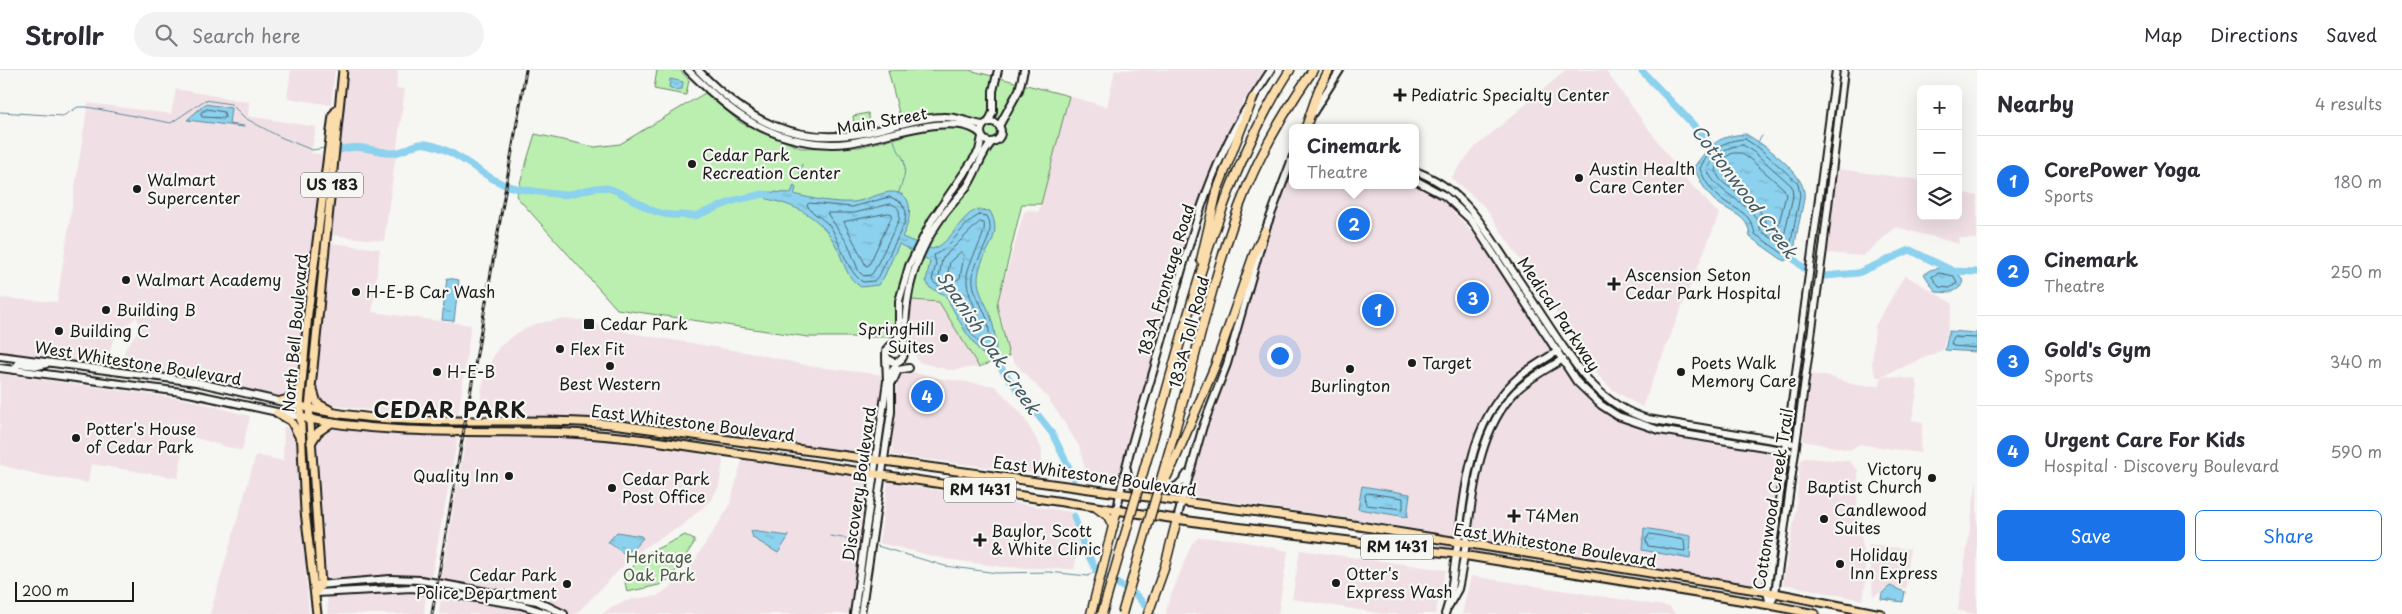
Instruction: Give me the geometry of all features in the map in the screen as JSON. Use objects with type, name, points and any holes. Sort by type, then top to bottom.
[{"type":"highway","name":"183A Toll Road","points":[[1102,614],[1194,293],[1229,188],[1244,152],[1274,95],[1290,70]]},
{"type":"highway","name":"183A Toll Road","points":[[1170,463],[1240,206],[1268,143],[1294,98],[1314,70]]},
{"type":"highway","points":[[1308,124],[1319,89],[1329,70]]},
{"type":"highway","points":[[1194,293],[1217,191],[1253,98]]},
{"type":"highway","points":[[1122,614],[1154,508],[1170,463],[1215,366],[1254,254],[1265,231]]},
{"type":"highway","points":[[1096,508],[1108,516],[1113,527]]},
{"type":"highway","points":[[1091,614],[1108,550],[1116,510]]},
{"type":"highway","points":[[1148,614],[1165,566],[1177,519]]},
{"type":"main road","name":"North Bell Boulevard","points":[[321,585],[310,446],[309,408],[340,118],[338,107],[343,70]]},
{"type":"main road","name":"North Bell Boulevard","points":[[317,614],[316,593],[312,586],[300,406],[333,115],[338,107]]},
{"type":"main road","points":[[312,380],[313,396],[317,403],[337,414]]},
{"type":"main road","points":[[280,401],[292,398],[302,384]]},
{"type":"main road","name":"East Whitestone Boulevard","points":[[300,406],[337,414],[406,420],[607,423],[1336,523],[1771,593],[1881,614]]},
{"type":"main road","points":[[278,413],[291,421],[302,441]]},
{"type":"main road","name":"East Whitestone Boulevard","points":[[300,418],[331,424],[411,432],[534,432],[606,435],[878,473],[1096,508],[1456,554],[1770,604],[1815,614]]},
{"type":"main road","points":[[310,446],[318,432],[331,424]]},
{"type":"main road","points":[[316,593],[321,585]]},
{"type":"street","name":"Main Street","points":[[688,70],[715,97],[746,116],[803,138],[847,143],[953,124],[967,125],[992,142]]},
{"type":"street","name":"Main Street","points":[[698,70],[746,116]]},
{"type":"street","points":[[912,268],[905,308],[904,351],[902,359],[897,363],[891,362],[886,357],[887,348],[894,344],[899,335],[899,300],[912,268],[928,233],[979,151],[981,136],[986,123],[994,112],[993,91],[998,70]]},
{"type":"street","points":[[928,233],[968,185],[978,168],[985,150],[1000,136],[999,126],[1019,90],[1024,70]]},
{"type":"street","name":"183A Frontage Road","points":[[1116,510],[1126,468],[1200,213],[1227,143],[1271,70]]},
{"type":"street","points":[[1309,124],[1340,70]]},
{"type":"street","name":"Cottonwood Creek Trail","points":[[1770,604],[1788,442],[1836,70]]},
{"type":"street","name":"Cottonwood Creek Trail","points":[[1771,593],[1795,452],[1823,249],[1844,70]]},
{"type":"street","points":[[1840,97],[1846,85],[1848,70]]},
{"type":"street","name":"Main Street","points":[[803,138],[834,137],[940,117],[960,118],[999,126]]},
{"type":"street","points":[[879,129],[880,137]]},
{"type":"street","points":[[1177,519],[1202,426],[1227,364],[1265,231],[1289,167]]},
{"type":"street","name":"Medical Parkway","points":[[1419,173],[1444,186],[1463,200],[1478,216],[1568,355],[1589,382],[1618,406],[1638,416],[1677,425],[1796,444]]},
{"type":"street","name":"Medical Parkway","points":[[1419,182],[1432,188],[1454,204],[1472,221],[1561,360],[1583,389],[1610,411],[1640,425],[1675,433],[1795,452]]},
{"type":"street","points":[[1490,249],[1497,245]]},
{"type":"street","points":[[894,344],[900,346],[904,351]]},
{"type":"street","points":[[1446,611],[1471,460],[1480,429],[1490,411],[1508,388],[1521,376],[1564,348]]},
{"type":"street","points":[[1446,611],[1454,600],[1458,589],[1481,454],[1488,433],[1500,411],[1517,390],[1568,355]]},
{"type":"street","name":"West Whitestone Boulevard","points":[[0,356],[196,382],[300,406]]},
{"type":"street","name":"Discovery Boulevard","points":[[861,614],[878,473],[876,461],[887,382],[886,357]]},
{"type":"street","points":[[14,370],[18,364],[38,366],[52,363]]},
{"type":"street","name":"Discovery Boulevard","points":[[854,614],[878,473],[884,462],[892,390],[891,373],[897,363]]},
{"type":"street","name":"West Whitestone Boulevard","points":[[0,368],[189,393],[300,418]]},
{"type":"street","points":[[892,390],[895,374],[901,369],[909,368]]},
{"type":"street","points":[[1675,433],[1677,425]]},
{"type":"street","points":[[1480,429],[1488,433]]},
{"type":"street","points":[[1126,468],[1128,477],[1134,485],[1170,491],[1183,482],[1191,467]]},
{"type":"street","points":[[312,586],[390,579],[421,580],[537,601],[564,614]]},
{"type":"street","points":[[316,593],[412,588],[521,605],[548,614]]},
{"type":"shaded area","points":[[291,70],[335,70],[331,105],[287,98]]},
{"type":"shaded area","points":[[349,70],[398,70],[396,88],[405,89],[384,241],[330,235]]},
{"type":"shaded area","points":[[1115,70],[1265,70],[1244,101],[1219,149],[1192,222],[1119,474],[1116,479],[1105,483],[1097,482],[1087,477],[1079,446],[1048,398],[1014,362],[1005,347],[1003,324],[997,305],[1024,212],[1028,210],[1037,212],[1039,210],[1069,96],[1107,107]]},
{"type":"shaded area","name":"Ascension Seton Cedar Park Hospital","points":[[1566,70],[1605,70],[1684,177],[1719,214],[1642,407],[1613,390],[1598,375],[1484,206],[1451,178],[1472,150]]},
{"type":"shaded area","points":[[176,89],[249,102],[248,116],[316,127],[311,153],[325,155],[300,334],[296,390],[285,398],[205,379],[124,369],[121,364],[125,349],[141,327],[136,317],[119,333],[112,343],[107,363],[104,366],[0,352],[0,298],[57,302],[88,103],[171,114]]},
{"type":"shaded area","points":[[1838,169],[1917,179],[1917,220],[1962,220],[1962,192],[1977,196],[1977,239],[1958,238],[1959,244],[1896,227],[1863,256],[1825,253]]},
{"type":"shaded area","points":[[1289,177],[1289,189],[1419,189],[1419,187],[1437,194],[1481,242],[1571,381],[1600,408],[1624,422],[1652,431],[1778,452],[1783,456],[1767,579],[1759,586],[1361,520],[1198,497],[1188,491],[1207,428],[1231,365],[1271,228]]},
{"type":"shaded area","points":[[331,243],[380,249],[372,312],[471,325],[458,417],[412,415],[321,404],[314,393]]},
{"type":"shaded area","points":[[1905,275],[1953,304],[1943,350],[1882,376],[1915,379],[1918,386],[1912,420],[1923,422],[1920,453],[1859,444],[1850,450],[1803,441],[1809,374],[1828,376],[1855,385],[1880,386],[1881,377],[1877,377],[1872,365],[1875,326]]},
{"type":"shaded area","points":[[912,300],[939,302],[979,367],[949,370],[919,362],[908,344]]},
{"type":"shaded area","points":[[561,319],[583,320],[630,333],[757,354],[809,366],[883,375],[874,448],[869,455],[615,419],[479,417],[482,386],[492,359],[499,347],[517,333],[535,324]]},
{"type":"shaded area","points":[[912,372],[937,378],[995,386],[1022,414],[1042,449],[1041,474],[892,455],[897,381],[900,375]]},
{"type":"shaded area","points":[[0,374],[190,400],[250,416],[242,451],[185,435],[178,478],[91,464],[88,483],[41,475],[0,465]]},
{"type":"shaded area","points":[[284,426],[295,433],[309,614],[210,614],[256,455],[283,461]]},
{"type":"shaded area","points":[[331,428],[387,434],[458,437],[431,578],[400,575],[325,580],[317,435]]},
{"type":"shaded area","points":[[466,437],[584,437],[696,451],[703,455],[722,457],[723,462],[719,486],[711,500],[683,525],[648,545],[628,561],[576,614],[569,614],[535,596],[441,580]]},
{"type":"shaded area","points":[[1804,458],[1849,461],[1858,470],[1857,509],[1867,574],[1863,600],[1783,584],[1796,509],[1800,461]]},
{"type":"shaded area","points":[[742,460],[867,478],[852,614],[602,614],[613,606],[632,599],[657,596],[672,586],[689,569],[729,507]]},
{"type":"shaded area","points":[[1977,479],[1977,614],[1974,614],[1958,610]]},
{"type":"shaded area","points":[[888,482],[1071,512],[1079,548],[1074,569],[1002,567],[945,559],[879,543]]},
{"type":"shaded area","points":[[1199,537],[1232,539],[1288,551],[1278,614],[1166,614],[1168,603],[1192,543]]},
{"type":"shaded area","points":[[1869,545],[1910,549],[1906,589],[1890,586],[1873,597]]},
{"type":"shaded area","points":[[1300,550],[1446,570],[1435,614],[1383,614],[1292,599]]},
{"type":"shaded area","points":[[1471,576],[1670,607],[1675,614],[1462,614]]},
{"type":"shaded area","points":[[398,593],[426,595],[424,614],[328,614],[327,595]]},
{"type":"shaded area","points":[[441,596],[516,608],[537,614],[439,614]]},
{"type":"green space","points":[[657,70],[680,70],[689,80],[686,95],[654,89]]},
{"type":"green space","points":[[888,70],[969,70],[1069,96],[1041,204],[1022,204],[997,305],[1009,356],[979,367],[939,302],[912,300],[891,337],[808,337],[617,309],[516,196],[535,134],[595,147],[620,144],[705,93],[741,123],[801,148],[859,147],[905,136]]},
{"type":"green space","points":[[868,113],[871,126],[855,130],[853,116]]},
{"type":"green space","name":"Heritage Oak Park","points":[[685,535],[694,540],[694,543],[671,578],[659,585],[627,592],[624,576],[644,555]]},
{"type":"water","points":[[670,79],[683,82],[682,89],[675,90],[669,87]]},
{"type":"water","points":[[205,104],[231,108],[229,124],[244,127],[187,120]]},
{"type":"water","points":[[1746,134],[1783,161],[1799,179],[1803,189],[1804,198],[1794,256],[1784,261],[1750,237],[1746,223],[1714,200],[1700,180],[1694,167],[1705,152],[1721,139]]},
{"type":"water","points":[[794,185],[796,189],[794,194],[838,202],[853,202],[890,192],[899,193],[905,197],[910,209],[902,237],[932,249],[945,242],[972,212],[978,210],[990,211],[994,220],[994,237],[983,259],[978,283],[992,322],[996,349],[982,354],[965,331],[945,295],[930,288],[926,281],[930,261],[899,244],[884,277],[878,285],[861,287],[852,280],[833,241],[819,223],[801,210],[767,199],[764,194],[767,192],[791,193]]},
{"type":"water","points":[[1939,268],[1957,271],[1964,282],[1952,292],[1936,292],[1924,274]]},
{"type":"water","points":[[447,278],[459,280],[454,321],[442,320]]},
{"type":"water","points":[[1949,331],[1977,333],[1977,352],[1945,350]]},
{"type":"water","points":[[1362,486],[1410,494],[1407,517],[1358,509]]},
{"type":"water","points":[[1644,528],[1691,536],[1690,559],[1642,550]]},
{"type":"water","points":[[751,531],[789,536],[778,553],[753,538]]},
{"type":"water","points":[[617,532],[643,538],[632,550],[623,553],[608,542]]},
{"type":"water","points":[[1890,586],[1905,592],[1903,602],[1881,599],[1882,593]]},
{"type":"waterway","name":"Cottonwood Creek","points":[[1641,70],[1705,137],[1716,153]]},
{"type":"waterway","name":"Spanish Oak Creek","points":[[0,112],[63,116],[78,107],[87,107],[171,123],[205,100],[231,104],[245,118],[278,136],[312,150],[325,148]]},
{"type":"waterway","points":[[1758,142],[1762,136]]},
{"type":"waterway","points":[[894,140],[903,158],[905,167],[898,194]]},
{"type":"waterway","name":"Spanish Oak Creek","points":[[338,151],[364,148],[396,153],[417,145],[426,144],[457,156],[493,179],[508,186],[562,195],[597,188],[611,189],[651,210],[668,215],[677,215]]},
{"type":"waterway","points":[[798,180],[802,164]]},
{"type":"waterway","name":"Spanish Oak Creek","points":[[680,215],[695,216],[736,200],[764,194],[771,196]]},
{"type":"waterway","name":"Cottonwood Creek","points":[[1825,276],[1858,273],[1910,250],[1953,271],[1977,272]]},
{"type":"waterway","name":"Cottonwood Creek","points":[[1785,251],[1807,271]]},
{"type":"waterway","name":"Spanish Oak Creek","points":[[987,342],[1003,371],[1052,433],[1074,478]]},
{"type":"waterway","name":"Spanish Oak Creek","points":[[1074,516],[1084,547],[1096,570],[1137,596],[1152,614]]},
{"type":"waterway","points":[[830,536],[856,540]]},
{"type":"waterway","points":[[877,546],[945,566],[997,573],[1049,572],[1088,576],[1096,570]]},
{"type":"railway","points":[[432,614],[526,70]]},
{"type":"place","name":"Pediatric Specialty Center","points":[[1400,95]]},
{"type":"place","name":"Cedar Park Recreation Center","points":[[692,164]]},
{"type":"place","name":"Austin Health Care Center","points":[[1579,178]]},
{"type":"place","name":"Walmart Supercenter","points":[[137,189]]},
{"type":"place","name":"Cinemark","points":[[1354,224]]},
{"type":"place","name":"Walmart Academy","points":[[126,280]]},
{"type":"place","name":"Ascension Seton Cedar Park Hospital","points":[[1614,284]]},
{"type":"place","name":"H-E-B Car Wash","points":[[356,292]]},
{"type":"place","name":"Gold's Gym","points":[[1473,298]]},
{"type":"place","name":"Building B","points":[[106,310]]},
{"type":"place","name":"CorePower Yoga","points":[[1378,310]]},
{"type":"place","name":"Cedar Park","points":[[589,324]]},
{"type":"place","name":"Building C","points":[[59,331]]},
{"type":"place","name":"SpringHill Suites","points":[[944,338]]},
{"type":"place","name":"Flex Fit","points":[[560,349]]},
{"type":"place","name":"Target","points":[[1412,363]]},
{"type":"place","name":"Best Western","points":[[610,366]]},
{"type":"place","name":"Burlington","points":[[1350,369]]},
{"type":"place","name":"H-E-B","points":[[437,372]]},
{"type":"place","name":"Poets Walk Memory Care","points":[[1681,372]]},
{"type":"place","name":"Urgent Care For Kids","points":[[927,396]]},
{"type":"place","name":"Potter's House of Cedar Park","points":[[76,438]]},
{"type":"place","name":"Quality Inn","points":[[509,476]]},
{"type":"place","name":"Victory Baptist Church","points":[[1932,478]]},
{"type":"place","name":"Cedar Park Post Office","points":[[612,488]]},
{"type":"place","name":"T4Men","points":[[1514,516]]},
{"type":"place","name":"Candlewood Suites","points":[[1824,519]]},
{"type":"place","name":"Baylor, Scott & White Clinic","points":[[980,540]]},
{"type":"place","name":"Holiday Inn Express","points":[[1840,564]]},
{"type":"place","name":"Otter's Express Wash","points":[[1336,583]]},
{"type":"place","name":"Cedar Park Police Department","points":[[567,584]]},
{"type":"district","name":"CEDAR PARK","points":[[450,411]]}]
